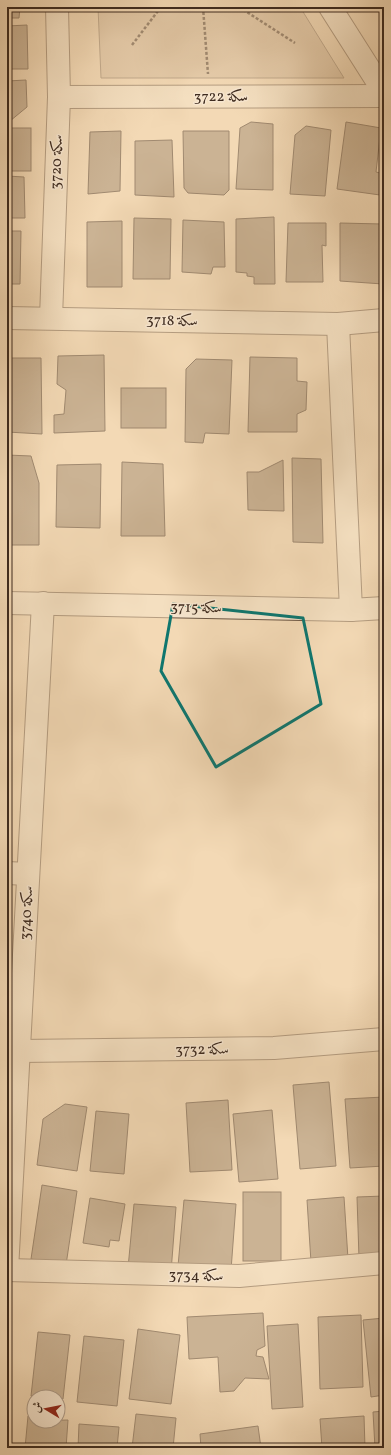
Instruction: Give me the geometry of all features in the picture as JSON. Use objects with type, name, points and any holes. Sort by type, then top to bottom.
[{"type":"street","name":"سكة 3720","points":[[51,318],[59,97],[58,7]]},
{"type":"street","points":[[330,7],[384,92]]},
{"type":"street","name":"سكة 3722","points":[[59,97],[384,96]]},
{"type":"street","name":"سكة 3718","points":[[7,318],[338,324],[384,320]]},
{"type":"street","points":[[338,324],[351,610]]},
{"type":"street","name":"سكة 3715","points":[[7,603],[351,610],[384,608]]},
{"type":"street","name":"سكة 3740","points":[[7,1270],[43,604]]},
{"type":"street","points":[[7,873],[28,874]]},
{"type":"street","name":"سكة 3732","points":[[19,1051],[274,1048],[384,1039]]},
{"type":"street","name":"سكة 3734","points":[[7,1270],[239,1276],[384,1263]]},
{"type":"path","points":[[132,45],[161,7]]},
{"type":"path","points":[[203,7],[208,76]]},
{"type":"path","points":[[239,7],[295,43]]},
{"type":"highlighted area","points":[[173,604],[303,618],[321,704],[216,767],[161,671]]},
{"type":"shaded area","points":[[98,7],[300,7],[344,78],[101,78]]},
{"type":"building","points":[[7,7],[20,7],[19,18],[7,18]]},
{"type":"building","points":[[27,25],[28,69],[7,69],[7,26]]},
{"type":"building","points":[[26,80],[27,107],[10,121],[7,121],[7,81]]},
{"type":"building","points":[[251,122],[273,124],[273,190],[236,189],[240,128]]},
{"type":"building","points":[[346,122],[381,128],[376,172],[384,174],[380,195],[337,189]]},
{"type":"building","points":[[306,126],[331,130],[325,196],[290,194],[295,135]]},
{"type":"building","points":[[7,128],[31,128],[31,171],[7,171]]},
{"type":"building","points":[[121,131],[120,191],[88,194],[90,132]]},
{"type":"building","points":[[183,131],[229,131],[229,190],[224,195],[188,193],[184,188]]},
{"type":"building","points":[[172,140],[174,197],[135,195],[135,141]]},
{"type":"building","points":[[7,176],[24,177],[25,218],[7,218]]},
{"type":"building","points":[[274,217],[275,284],[254,284],[254,277],[247,276],[247,273],[236,272],[236,219]]},
{"type":"building","points":[[134,218],[171,219],[170,279],[133,279]]},
{"type":"building","points":[[183,220],[224,222],[225,267],[213,267],[211,274],[182,272]]},
{"type":"building","points":[[122,221],[122,287],[87,287],[87,222]]},
{"type":"building","points":[[288,223],[326,223],[326,246],[322,245],[323,282],[286,282]]},
{"type":"building","points":[[340,223],[382,224],[383,284],[340,281]]},
{"type":"building","points":[[7,231],[21,231],[20,284],[7,284]]},
{"type":"building","points":[[104,355],[105,431],[54,433],[54,415],[64,414],[66,390],[57,384],[58,356]]},
{"type":"building","points":[[250,357],[297,358],[297,381],[307,382],[306,410],[297,414],[297,432],[248,432]]},
{"type":"building","points":[[7,358],[41,358],[42,434],[7,432]]},
{"type":"building","points":[[196,359],[232,360],[229,434],[205,433],[203,443],[185,442],[186,369]]},
{"type":"building","points":[[121,388],[166,388],[166,428],[121,428]]},
{"type":"building","points":[[7,455],[31,456],[39,483],[39,545],[7,545]]},
{"type":"building","points":[[292,458],[321,459],[323,543],[293,542]]},
{"type":"building","points":[[283,460],[284,511],[248,510],[247,472],[259,472]]},
{"type":"building","points":[[122,462],[163,464],[165,536],[121,536]]},
{"type":"building","points":[[101,464],[100,528],[56,527],[57,465]]},
{"type":"building","points":[[329,1082],[336,1166],[300,1169],[293,1085]]},
{"type":"building","points":[[384,1097],[384,1166],[350,1168],[345,1099]]},
{"type":"building","points":[[228,1100],[232,1170],[190,1172],[186,1103]]},
{"type":"building","points":[[65,1104],[87,1107],[77,1171],[37,1165],[43,1119]]},
{"type":"building","points":[[272,1110],[278,1179],[239,1182],[233,1114]]},
{"type":"building","points":[[96,1111],[129,1114],[124,1174],[90,1171]]},
{"type":"building","points":[[42,1185],[77,1191],[66,1265],[31,1259]]},
{"type":"building","points":[[243,1192],[281,1192],[281,1261],[243,1261]]},
{"type":"building","points":[[384,1196],[384,1258],[359,1258],[357,1197]]},
{"type":"building","points":[[344,1197],[348,1259],[311,1262],[307,1200]]},
{"type":"building","points":[[90,1198],[125,1204],[119,1241],[110,1240],[109,1247],[83,1243]]},
{"type":"building","points":[[184,1200],[236,1204],[231,1270],[178,1266]]},
{"type":"building","points":[[134,1204],[176,1207],[171,1272],[128,1268]]},
{"type":"building","points":[[263,1313],[265,1346],[257,1350],[256,1356],[263,1357],[269,1379],[245,1378],[234,1391],[220,1392],[218,1357],[189,1359],[187,1317]]},
{"type":"building","points":[[361,1315],[363,1387],[320,1389],[318,1317]]},
{"type":"building","points":[[384,1318],[384,1395],[371,1397],[363,1320]]},
{"type":"building","points":[[298,1324],[303,1407],[272,1409],[267,1326]]},
{"type":"building","points":[[138,1329],[180,1335],[171,1404],[129,1399]]},
{"type":"building","points":[[38,1332],[70,1335],[64,1389],[32,1389]]},
{"type":"building","points":[[84,1336],[124,1340],[117,1406],[77,1402]]},
{"type":"building","points":[[384,1411],[384,1448],[375,1448],[373,1412]]},
{"type":"building","points":[[136,1414],[176,1418],[173,1448],[132,1448]]},
{"type":"building","points":[[364,1416],[365,1448],[322,1448],[320,1419]]},
{"type":"building","points":[[66,1420],[68,1420],[66,1448],[25,1448],[27,1429],[66,1429]]},
{"type":"building","points":[[79,1424],[119,1427],[117,1448],[78,1448]]},
{"type":"building","points":[[258,1426],[261,1448],[201,1448],[200,1434]]}]
